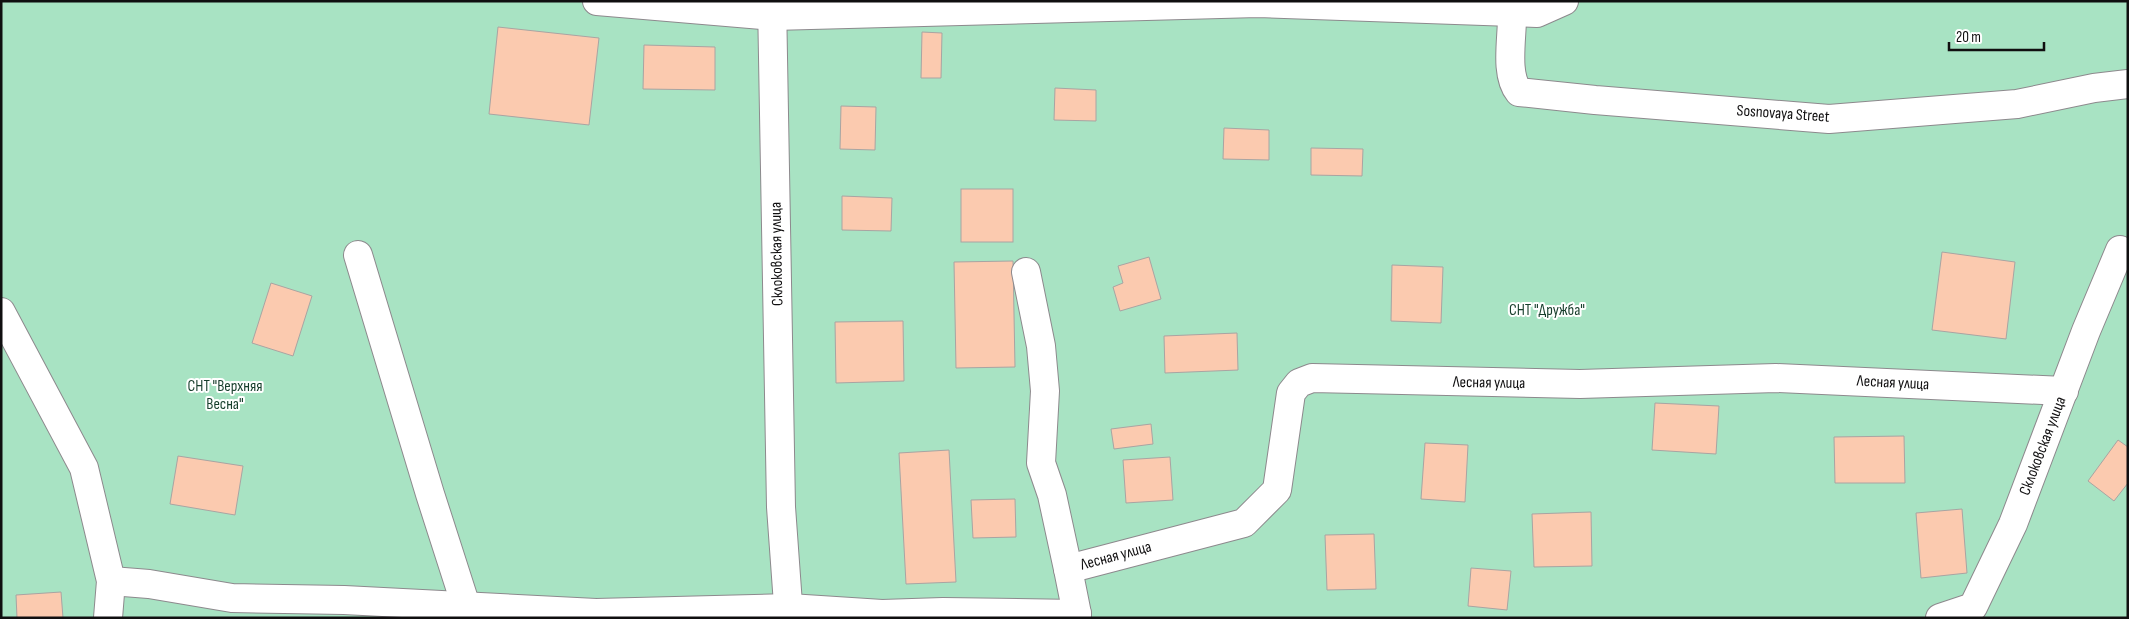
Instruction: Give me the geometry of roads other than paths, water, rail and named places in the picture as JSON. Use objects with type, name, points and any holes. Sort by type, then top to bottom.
[{"type":"street","points":[[597,1],[772,8],[1258,3],[1537,14],[1564,1]]},
{"type":"street","name":"Склоковская улица","points":[[772,8],[781,507],[789,613]]},
{"type":"street","name":"Sosnovaya Street","points":[[1512,12],[1511,65],[1513,85],[1519,92],[1829,119],[2017,104],[2094,88],[2128,84]]},
{"type":"street","name":"Склоковская улица","points":[[1940,618],[1973,607],[2013,524],[2086,331],[2120,250]]},
{"type":"street","points":[[358,256],[466,612]]},
{"type":"street","points":[[1026,272],[1041,346],[1045,391],[1041,463],[1052,495],[1068,569]]},
{"type":"street","points":[[1,312],[84,468],[111,581],[108,618]]},
{"type":"street","name":"Лесная улица","points":[[1079,616],[1068,569],[1244,523],[1277,490],[1291,393],[1299,383],[1312,378],[1580,384],[1776,378],[2064,391]]},
{"type":"street","points":[[111,581],[149,584],[232,598],[344,600],[466,612],[882,614],[943,612],[1079,616]]},
{"type":"park label","name":"СНТ \"Дружба\"","points":[[1547,310]]},
{"type":"park label","name":"СНТ \"Верхняя Весна\"","points":[[225,395]]}]
